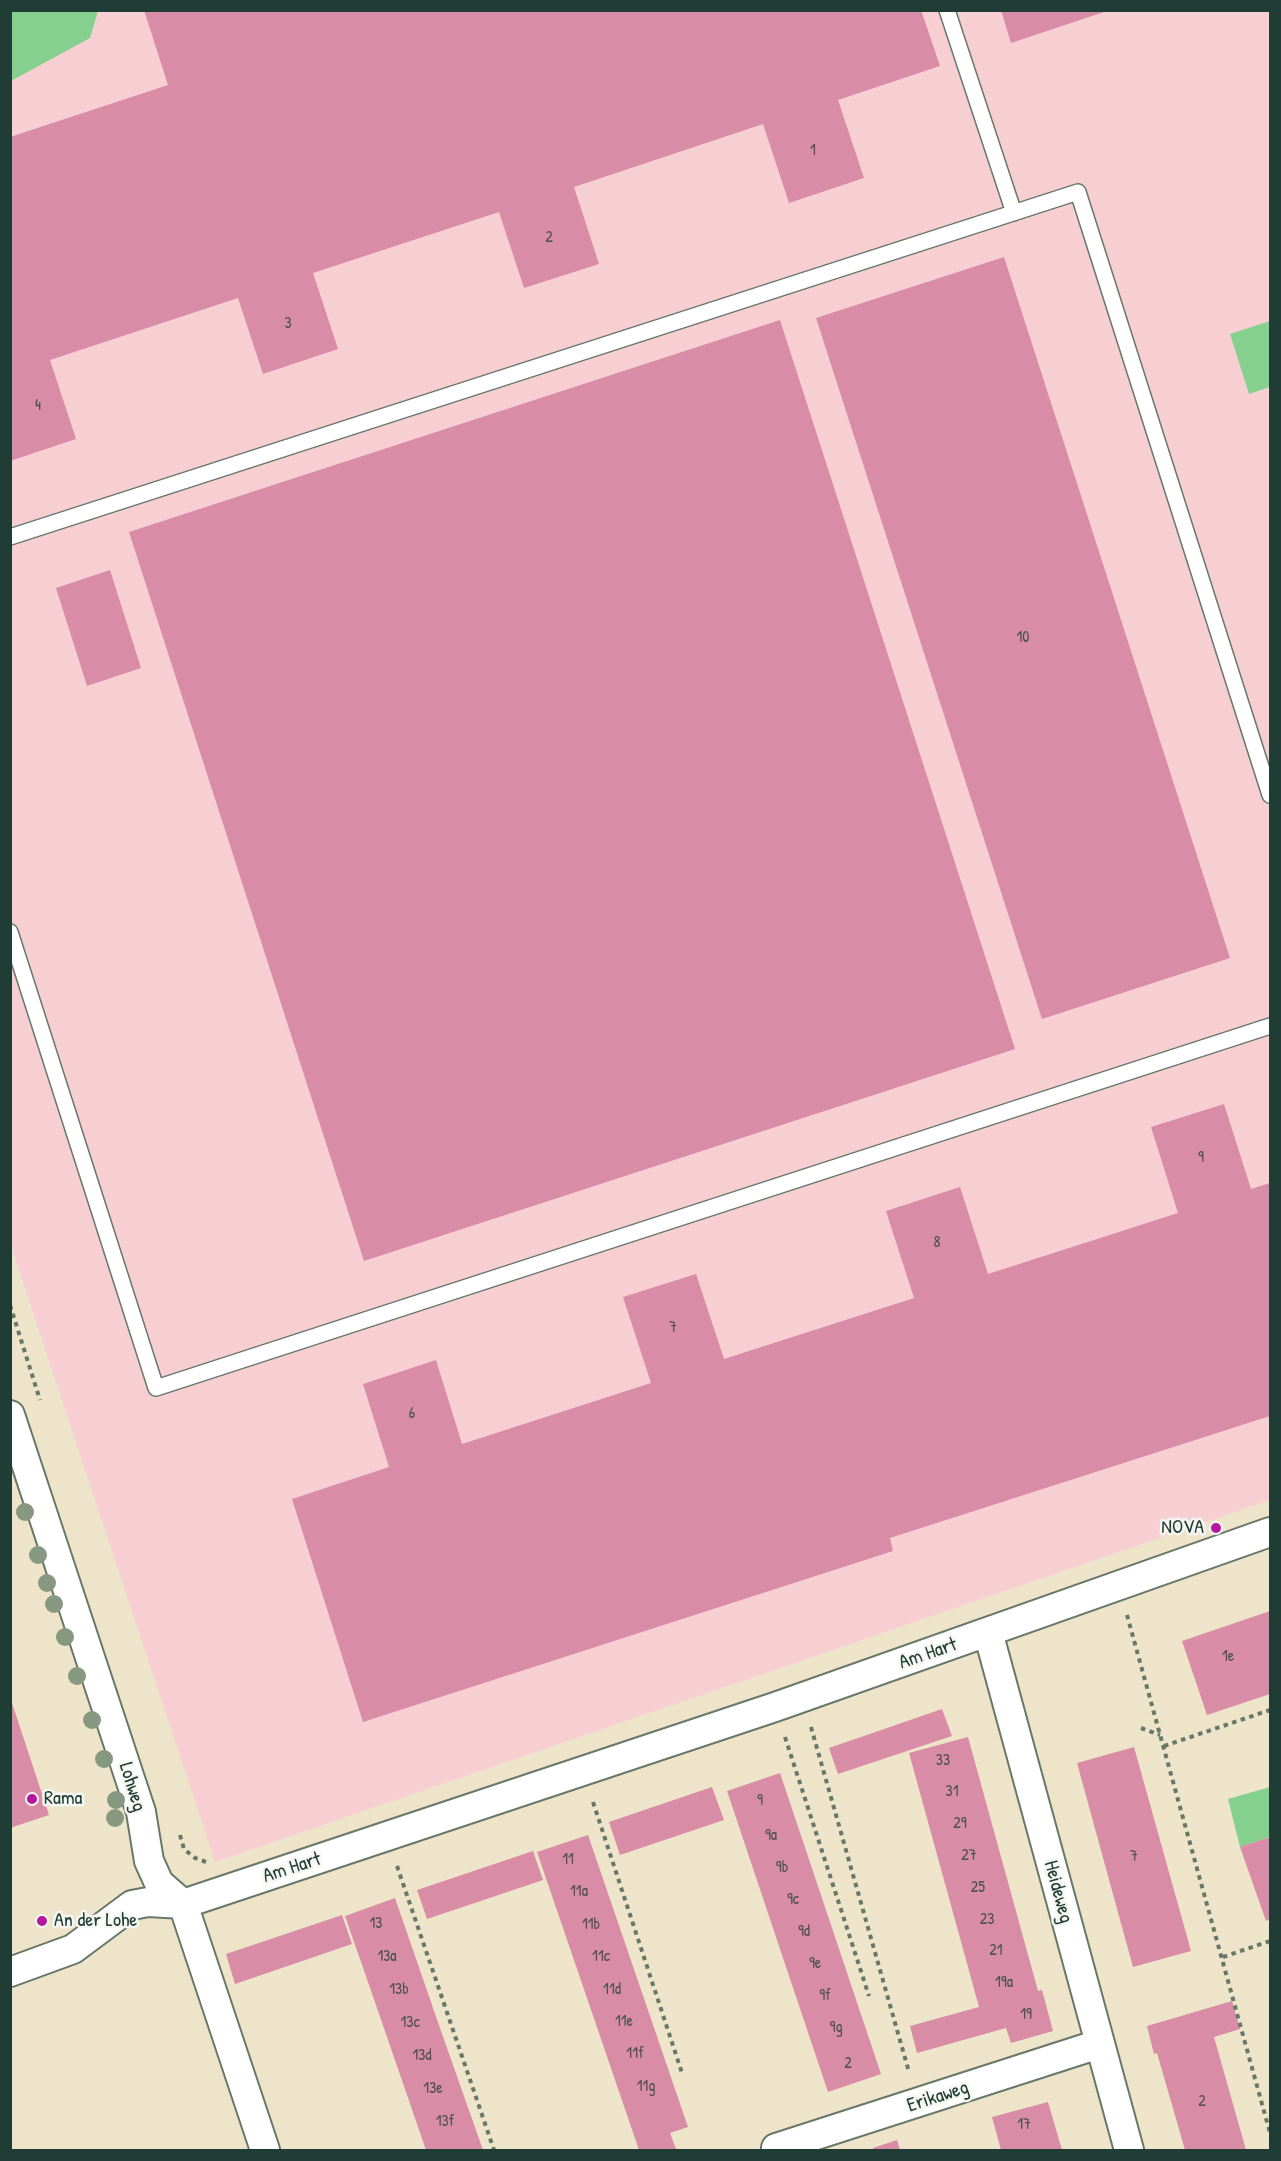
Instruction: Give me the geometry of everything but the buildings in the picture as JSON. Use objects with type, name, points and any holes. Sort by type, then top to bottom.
[{"type":"street","name":"Lohweg","points":[[10,1415],[141,1812],[149,1861],[159,1883],[183,1904]]},
{"type":"street","name":"Am Hart","points":[[10,1972],[73,1949],[97,1934],[132,1905],[148,1902],[183,1904],[803,1698],[1270,1532]]},
{"type":"street","name":"Heideweg","points":[[987,1632],[1129,2151]]},
{"type":"street","points":[[183,1904],[265,2151]]},
{"type":"street","name":"Erikaweg","points":[[776,2149],[1099,2044]]},
{"type":"lane","points":[[947,10],[1014,213]]},
{"type":"lane","points":[[10,537],[1078,192],[1270,795]]},
{"type":"lane","points":[[10,932],[156,1388],[1270,1026]]},
{"type":"path","points":[[1119,1586],[1270,2133]]},
{"type":"path","points":[[803,1698],[918,2103]]},
{"type":"path","points":[[775,1707],[869,1996]]},
{"type":"path","points":[[1164,1746],[1270,1710]]},
{"type":"path","points":[[1140,1728],[1161,1735]]},
{"type":"path","points":[[584,1772],[682,2073]]},
{"type":"path","points":[[388,1836],[494,2151]]},
{"type":"path","points":[[1223,1957],[1270,1941]]},
{"type":"shaded area","points":[[10,11],[1270,11],[1270,1500],[215,1862],[11,1246]]},
{"type":"green space","points":[[11,10],[98,11],[90,38],[11,81]]},
{"type":"green space","points":[[1270,321],[1270,387],[1249,394],[1230,334]]},
{"type":"green space","points":[[1270,1787],[1270,1837],[1240,1847],[1228,1799]]},
{"type":"place","name":"NOVA","points":[[1216,1528]]},
{"type":"place","name":"Rama","points":[[32,1799]]},
{"type":"place","name":"An der Lohe","points":[[42,1921]]}]
